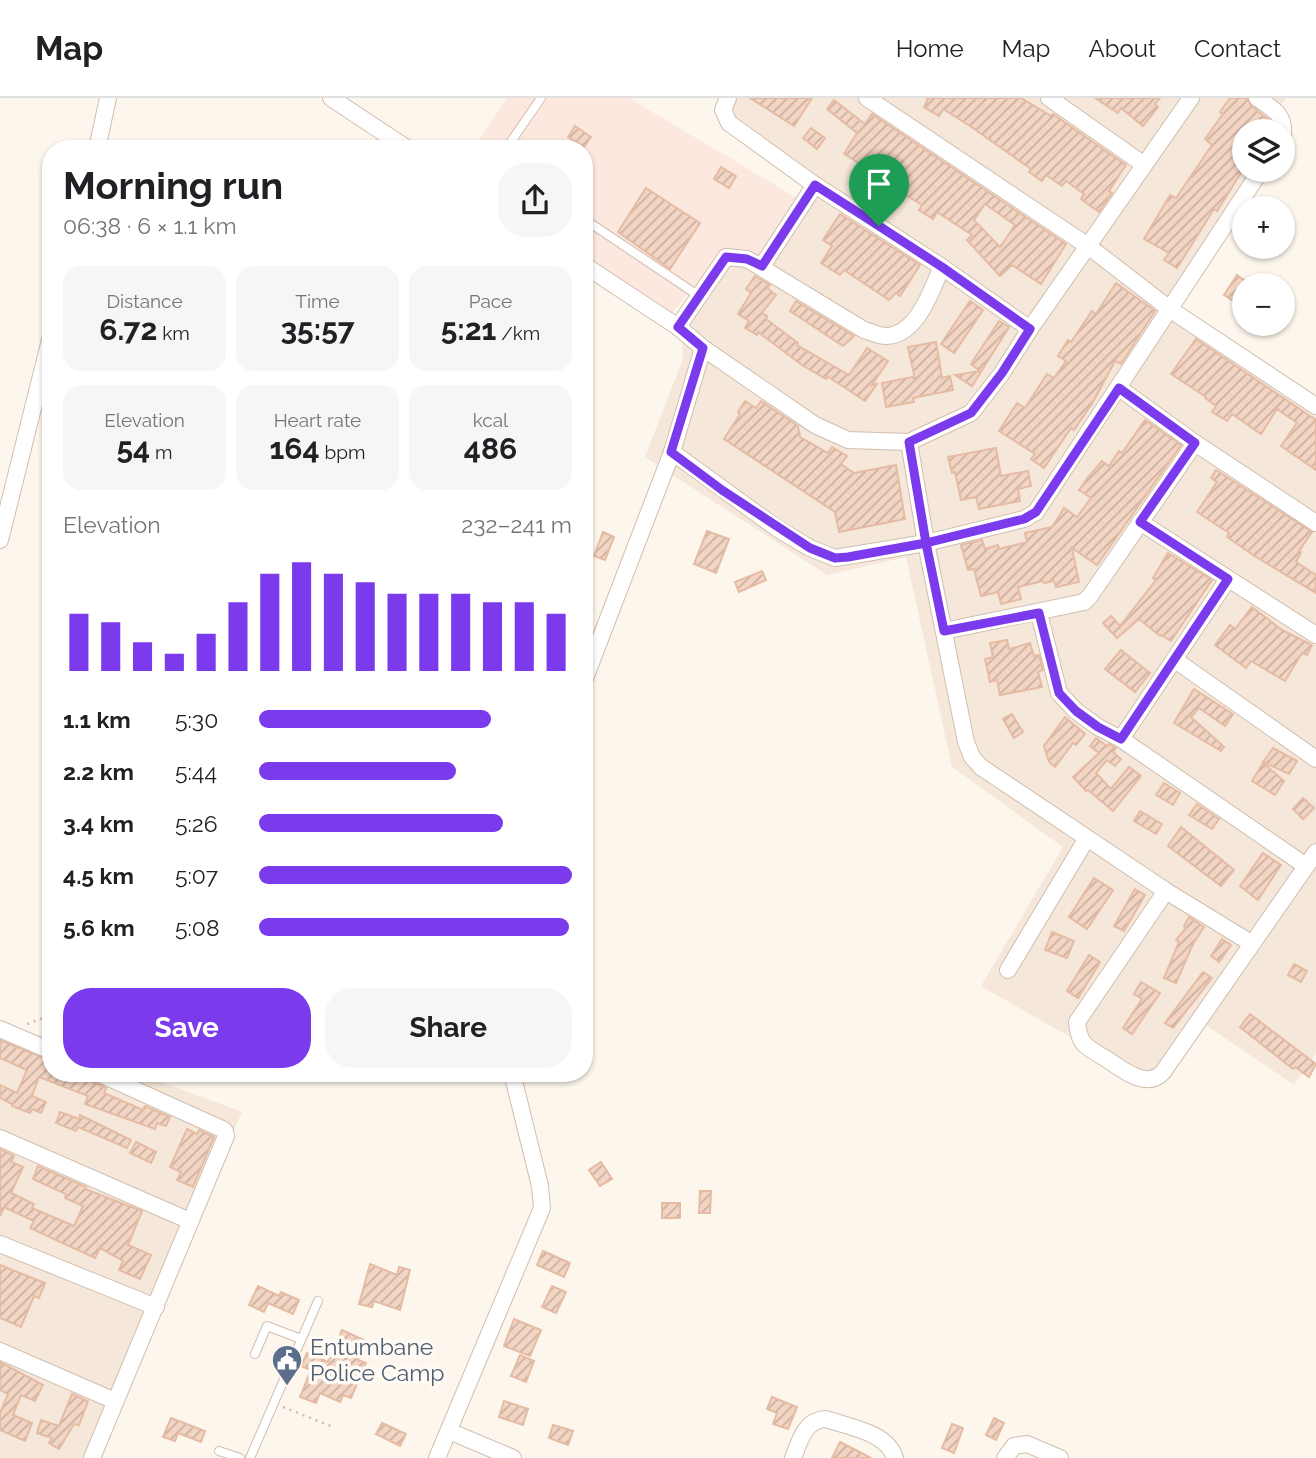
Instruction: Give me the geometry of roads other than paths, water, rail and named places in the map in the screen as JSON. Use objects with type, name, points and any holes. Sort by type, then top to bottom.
[{"type":"street","points":[[99,140],[108,98]]},
{"type":"street","points":[[728,98],[723,110],[729,123],[815,185],[942,267],[1030,329]]},
{"type":"street","points":[[867,98],[1088,246],[1171,310],[1316,406]]},
{"type":"street","points":[[593,271],[678,327],[703,348],[815,425],[848,440],[909,442],[971,413],[1002,373],[1143,164],[1191,98]]},
{"type":"street","points":[[1257,98],[1278,112],[1282,119]]},
{"type":"street","points":[[338,100],[395,140]]},
{"type":"street","points":[[1059,101],[1143,164]]},
{"type":"street","points":[[671,452],[767,521],[824,555],[835,558],[926,543],[1024,519],[1036,512],[1253,182]]},
{"type":"street","points":[[762,266],[815,185]]},
{"type":"street","points":[[678,327],[726,257],[747,259],[762,266],[864,330],[885,336],[898,332],[915,321],[942,267]]},
{"type":"street","points":[[593,657],[671,452],[703,348]]},
{"type":"street","points":[[0,540],[42,372]]},
{"type":"street","points":[[1119,388],[1195,443],[1316,523]]},
{"type":"street","points":[[909,442],[926,543],[966,742],[972,757],[981,767],[1166,891],[1251,943]]},
{"type":"street","points":[[944,631],[1084,602],[1195,443]]},
{"type":"street","points":[[1140,522],[1316,635]]},
{"type":"street","points":[[1121,739],[1228,579]]},
{"type":"street","points":[[1039,613],[1059,693],[1076,711],[1306,866]]},
{"type":"street","points":[[1175,660],[1316,759]]},
{"type":"street","points":[[1008,970],[1087,838]]},
{"type":"street","points":[[1166,891],[1077,1023],[1079,1035],[1085,1045],[1134,1077],[1149,1080],[1159,1077],[1163,1072],[1316,852]]},
{"type":"street","points":[[4,1030],[42,1047]]},
{"type":"street","points":[[92,1458],[226,1136],[225,1130],[118,1082]]},
{"type":"street","points":[[437,1458],[542,1208],[540,1186],[514,1082]]},
{"type":"street","points":[[0,1138],[190,1221]]},
{"type":"street","points":[[0,1244],[156,1307]]},
{"type":"street","points":[[0,1351],[115,1401]]},
{"type":"street","points":[[793,1458],[804,1430],[818,1419],[826,1419],[882,1440],[891,1447],[895,1458]]},
{"type":"street","points":[[449,1431],[513,1458]]},
{"type":"street","points":[[1005,1458],[1014,1446],[1027,1444],[1060,1458]]},
{"type":"lane","points":[[512,140],[541,98]]},
{"type":"lane","points":[[593,224],[699,296]]},
{"type":"lane","points":[[250,1458],[317,1301]]},
{"type":"lane","points":[[255,1354],[267,1325],[301,1339]]},
{"type":"lane","points":[[219,1451],[240,1458]]},
{"type":"place","name":"Entumbane Police Camp","points":[[287,1387]]}]
